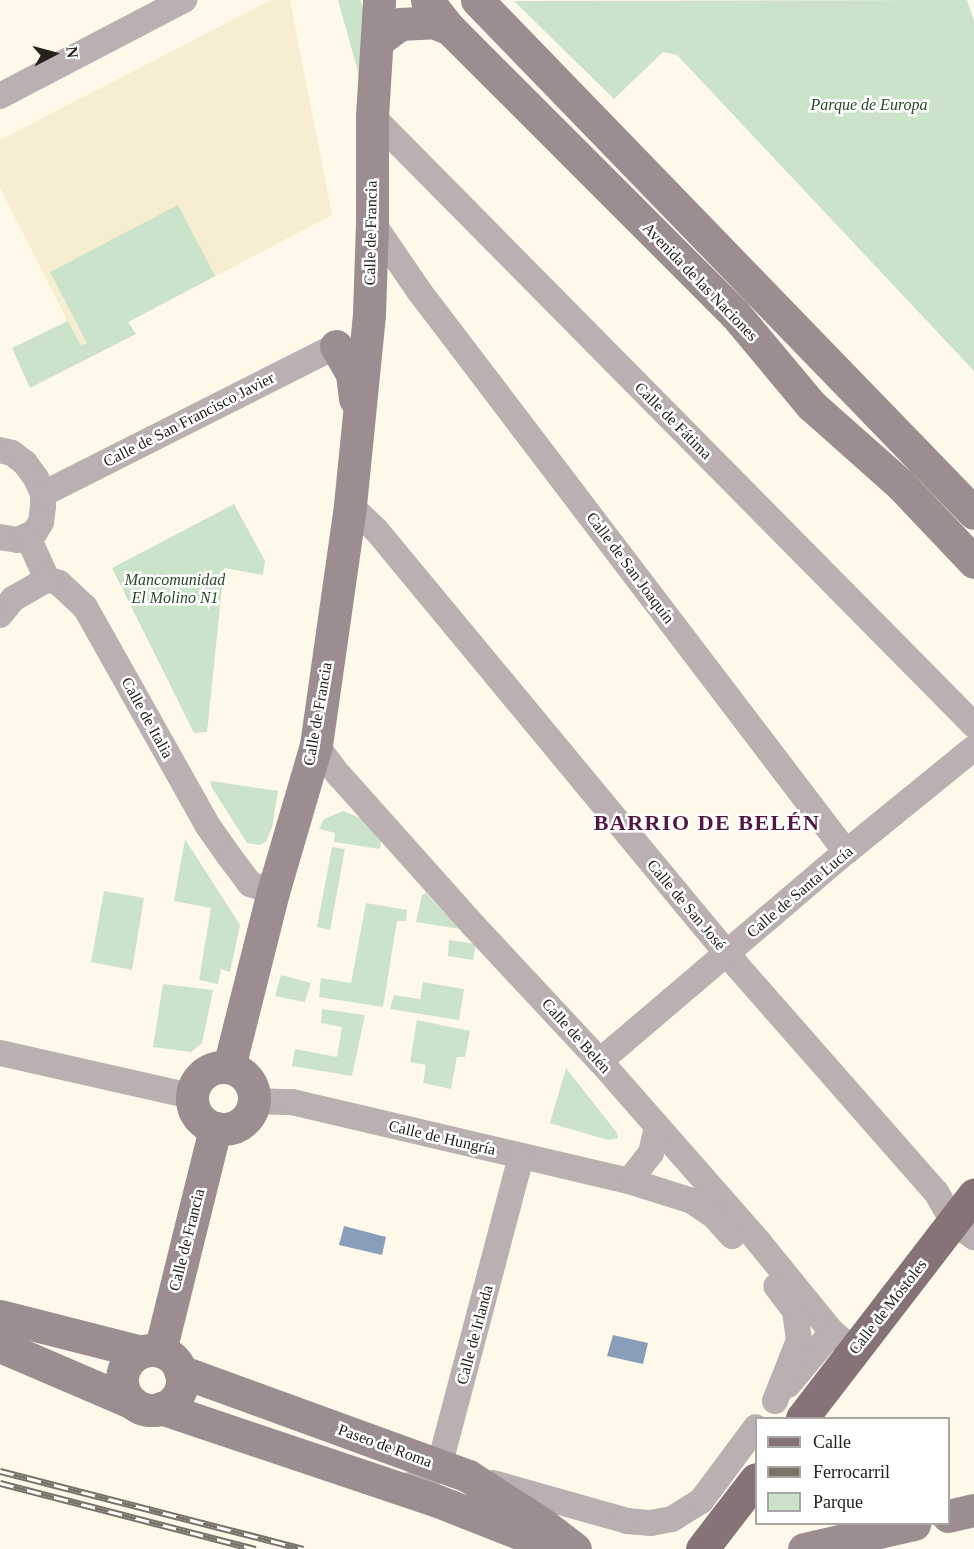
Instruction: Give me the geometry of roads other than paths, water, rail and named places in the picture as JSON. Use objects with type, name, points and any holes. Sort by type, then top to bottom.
[{"type":"main road","name":"Calle de Francia","points":[[229,1067],[273,892],[316,744],[350,505],[369,314],[372,116],[379,0]]},
{"type":"main road","name":"Avenida de las Naciones","points":[[427,0],[450,29],[735,314],[811,405],[901,485],[974,562]]},
{"type":"main road","points":[[477,0],[974,513]]},
{"type":"main road","points":[[377,41],[400,24],[433,22],[450,29]]},
{"type":"main road","name":"Calle de Francia","points":[[336,346],[352,374],[358,424]]},
{"type":"main road","points":[[218,1066],[229,1067],[247,1077],[254,1094],[254,1101],[248,1117],[238,1126],[215,1128],[202,1122],[195,1113],[191,1096],[195,1083],[204,1072],[218,1066]]},
{"type":"main road","name":"Calle de Francia","points":[[147,1405],[178,1394],[160,1358],[215,1128]]},
{"type":"main road","name":"Calle de Móstoles","points":[[803,1417],[843,1341],[965,1231],[974,1195]]},
{"type":"main road","name":"Paseo de Roma","points":[[0,1316],[160,1358],[454,1471],[540,1522],[575,1549]]},
{"type":"main road","name":"Paseo de Roma","points":[[0,1347],[147,1405],[397,1487],[559,1549]]},
{"type":"main road","points":[[147,1405],[124,1392],[122,1379],[129,1360],[160,1358]]},
{"type":"main road","points":[[702,1549],[755,1480]]},
{"type":"main road","points":[[950,1516],[974,1510]]},
{"type":"main road","points":[[804,1549],[910,1525]]},
{"type":"street","points":[[0,96],[184,0]]},
{"type":"street","name":"Calle de Fátima","points":[[372,116],[974,725]]},
{"type":"street","name":"Calle de San Joaquín","points":[[372,222],[415,285],[846,852]]},
{"type":"street","points":[[369,314],[381,293],[393,285],[415,285]]},
{"type":"street","name":"Calle de San Francisco Javier","points":[[43,494],[336,346]]},
{"type":"street","points":[[0,558],[15,538],[35,532],[41,522],[43,494],[36,478],[25,463],[1,448]]},
{"type":"street","name":"Calle de San José","points":[[350,505],[377,531],[726,954],[936,1192],[965,1231]]},
{"type":"street","points":[[0,615],[13,598],[47,579],[15,538]]},
{"type":"street","name":"Calle de Italia","points":[[47,579],[59,583],[85,607],[208,826],[229,856],[250,884],[273,892]]},
{"type":"street","name":"Calle de Belén","points":[[316,744],[339,775],[474,926],[600,1061],[843,1341]]},
{"type":"street","name":"Calle de Santa Lucía","points":[[600,1061],[846,852],[974,748]]},
{"type":"street","points":[[0,1053],[191,1096]]},
{"type":"street","name":"Calle de Hungría","points":[[254,1101],[292,1102],[628,1181],[692,1201],[714,1216],[795,1311],[799,1340],[769,1410]]},
{"type":"street","points":[[628,1181],[651,1153],[657,1128]]},
{"type":"street","name":"Calle de Irlanda","points":[[454,1471],[521,1156]]},
{"type":"street","points":[[769,1410],[843,1341]]},
{"type":"street","points":[[397,1487],[412,1485],[426,1478],[454,1471],[603,1516],[651,1523],[672,1519],[701,1501],[755,1428]]},
{"type":"water","points":[[344,1226],[386,1237],[382,1255],[339,1245]]},
{"type":"water","points":[[613,1335],[648,1343],[643,1364],[607,1356]]},
{"type":"railway","points":[[0,1471],[303,1549]]},
{"type":"railway","points":[[0,1483],[256,1549]]},
{"type":"district","name":"BARRIO DE BELÉN","points":[[707,823]]},
{"type":"park label","name":"Parque de Europa","points":[[869,105]]},
{"type":"park label","name":"Mancomunidad El Molino N1","points":[[175,589]]}]
